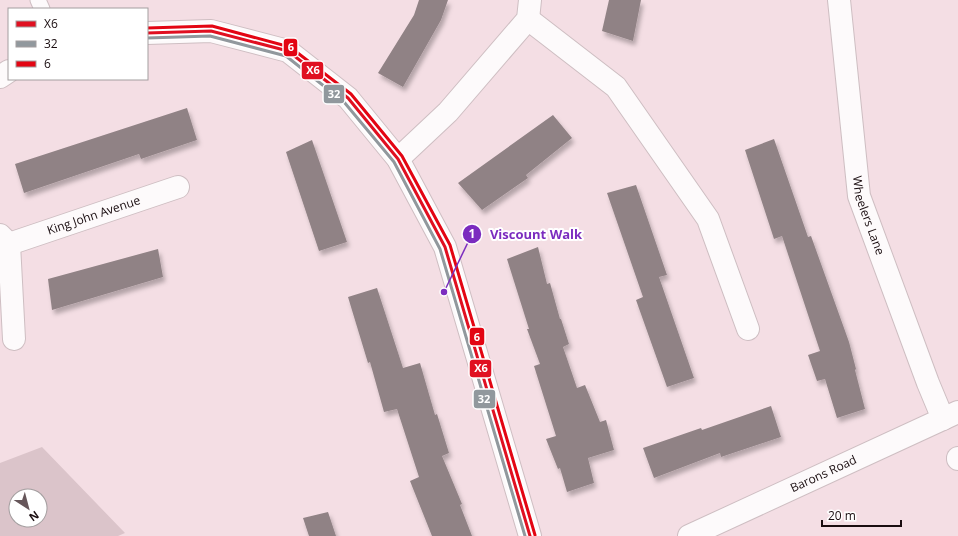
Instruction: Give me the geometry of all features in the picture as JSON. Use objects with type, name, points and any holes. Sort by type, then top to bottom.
[{"type":"street","name":"Wheelers Lane","points":[[839,0],[859,196],[928,383],[951,415]]},
{"type":"street","points":[[398,159],[448,112],[529,9],[616,87],[708,219],[748,329]]},
{"type":"street","points":[[148,33],[211,31],[288,51],[348,98],[398,159],[445,247],[530,536]]},
{"type":"street","name":"King John Avenue","points":[[14,339],[5,240],[178,187]]},
{"type":"street","name":"Barons Road","points":[[689,536],[951,415]]},
{"type":"shaded area","points":[[42,447],[125,533],[118,536],[0,536],[0,463]]},
{"type":"building","points":[[419,0],[448,0],[441,20],[403,87],[378,73],[414,15]]},
{"type":"building","points":[[609,0],[641,0],[633,41],[602,31]]},
{"type":"building","points":[[187,108],[197,140],[141,159],[139,154],[24,193],[15,164]]},
{"type":"building","points":[[553,115],[572,138],[526,175],[528,178],[482,210],[458,183]]},
{"type":"building","points":[[774,139],[808,237],[811,236],[849,342],[856,369],[865,409],[837,418],[825,379],[817,381],[808,355],[820,351],[782,236],[774,239],[745,150]]},
{"type":"building","points":[[312,140],[347,242],[319,251],[286,152]]},
{"type":"building","points":[[636,185],[667,275],[659,277],[694,378],[667,387],[636,300],[643,297],[607,193]]},
{"type":"building","points":[[538,247],[547,284],[550,283],[569,344],[563,347],[577,388],[585,385],[600,422],[606,420],[614,450],[588,458],[594,483],[567,492],[560,468],[558,469],[546,439],[556,436],[534,366],[540,364],[527,329],[529,329],[507,259]]},
{"type":"building","points":[[158,249],[163,277],[52,310],[48,279]]},
{"type":"building","points":[[377,288],[403,368],[420,363],[435,415],[437,414],[449,453],[442,456],[462,504],[460,505],[472,536],[432,536],[410,481],[419,477],[397,409],[384,412],[370,362],[368,363],[348,297]]},
{"type":"building","points":[[771,406],[781,437],[721,457],[720,453],[654,478],[643,448],[701,428],[702,430]]},
{"type":"building","points":[[328,512],[336,536],[309,536],[303,518]]},
{"type":"transit line","name":"6","points":[[148,28],[212,26],[290,47],[351,94],[402,156],[450,245],[535,535]]},
{"type":"transit line","name":"X6","points":[[148,33],[211,31],[288,51],[348,98],[398,159],[445,247],[530,536]]},
{"type":"transit line","name":"32","points":[[148,38],[210,36],[286,56],[344,102],[394,162],[440,249],[525,536]]},
{"type":"place","name":"Viscount Walk","points":[[444,292]]}]
